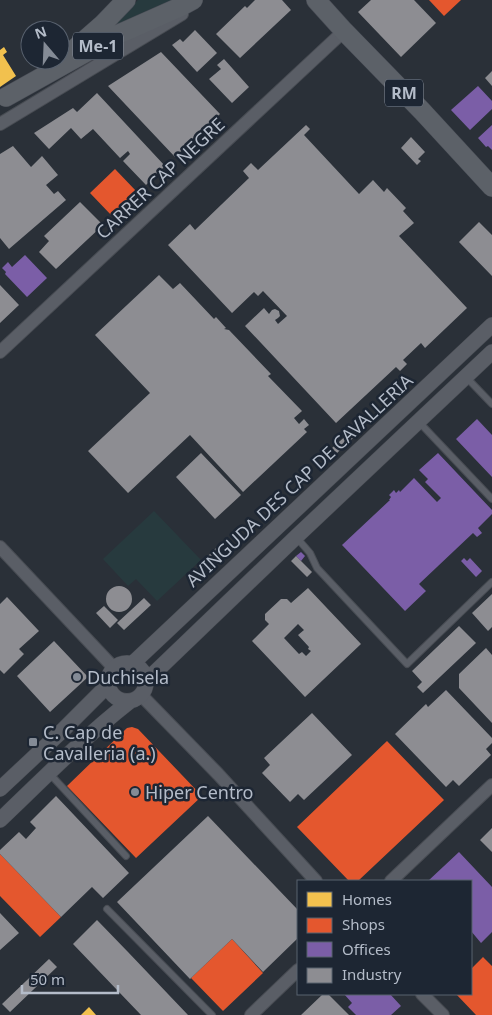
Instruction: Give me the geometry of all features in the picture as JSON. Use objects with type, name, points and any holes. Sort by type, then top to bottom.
[{"type":"main road","name":"Me-1","points":[[70,52],[103,24],[126,0]]},
{"type":"main road","name":"Me-1","points":[[3,99],[119,34],[193,0]]},
{"type":"main road","name":"RM","points":[[316,0],[492,187]]},
{"type":"main road","name":"Me-1","points":[[3,99],[45,70]]},
{"type":"street","points":[[0,124],[129,47],[202,0]]},
{"type":"street","name":"CARRER CAP NEGRE","points":[[0,352],[344,31]]},
{"type":"street","name":"AVINGUDA DES CAP DE CAVALLERIA","points":[[132,664],[492,325]]},
{"type":"street","points":[[146,681],[492,352]]},
{"type":"street","points":[[0,547],[114,668]]},
{"type":"street","points":[[0,820],[114,713],[135,699],[145,691],[146,681],[142,669],[132,664],[120,665],[114,668],[108,679],[108,685],[113,696],[123,701],[135,699]]},
{"type":"street","points":[[0,789],[108,685]]},
{"type":"street","points":[[135,699],[218,774],[315,880]]},
{"type":"street","points":[[392,880],[492,786]]},
{"type":"street","points":[[251,1015],[297,971]]},
{"type":"street","points":[[423,995],[443,1015]]},
{"type":"lane","points":[[466,377],[492,404]]},
{"type":"lane","points":[[419,422],[492,499]]},
{"type":"lane","points":[[296,537],[310,553],[317,568],[407,664],[492,582]]},
{"type":"lane","points":[[49,773],[126,856]]},
{"type":"lane","points":[[107,909],[212,1015]]},
{"type":"green space","points":[[138,0],[183,0],[110,28]]},
{"type":"green space","points":[[154,511],[201,560],[157,601],[136,579],[128,586],[103,559]]},
{"type":"building: Homes","points":[[4,47],[7,52],[3,55],[16,76],[0,87],[0,50]]},
{"type":"building: Homes","points":[[89,1007],[96,1015],[81,1015]]},
{"type":"building: Shops","points":[[429,0],[461,0],[444,16]]},
{"type":"building: Shops","points":[[115,169],[137,192],[112,216],[90,193]]},
{"type":"building: Shops","name":"Hiper Centro","points":[[127,728],[138,729],[202,796],[136,858],[67,786]]},
{"type":"building: Shops","points":[[387,741],[444,800],[359,880],[348,880],[297,827]]},
{"type":"building: Shops","points":[[0,854],[61,917],[40,937],[0,896]]},
{"type":"building: Shops","points":[[232,939],[263,973],[223,1011],[191,978]]},
{"type":"building: Shops","points":[[483,957],[492,966],[492,1015],[476,1015],[457,995],[472,995],[472,968]]},
{"type":"building: Offices","points":[[478,86],[492,101],[492,109],[470,130],[451,110]]},
{"type":"building: Offices","points":[[492,125],[492,150],[488,146],[486,147],[478,138]]},
{"type":"building: Offices","points":[[25,255],[47,278],[27,297],[5,274],[6,272],[2,268],[8,262],[12,267]]},
{"type":"building: Offices","points":[[477,419],[492,435],[492,477],[456,439]]},
{"type":"building: Offices","points":[[438,453],[492,510],[492,514],[478,528],[482,533],[477,537],[473,533],[419,584],[426,591],[405,611],[342,545],[390,500],[391,497],[389,495],[394,490],[396,493],[399,490],[400,492],[414,478],[437,502],[441,498],[425,482],[428,479],[419,470]]},
{"type":"building: Offices","points":[[301,552],[305,556],[301,561],[296,556]]},
{"type":"building: Offices","points":[[464,558],[467,561],[470,558],[482,571],[476,577],[461,561]]},
{"type":"building: Offices","points":[[459,852],[492,887],[492,932],[481,943],[472,932],[472,880],[429,880]]},
{"type":"building: Offices","points":[[345,995],[391,995],[401,1006],[391,1015],[356,1015],[348,1007],[352,1003]]},
{"type":"building: Industry","points":[[255,0],[282,0],[291,10],[240,58],[216,34],[245,6],[247,8]]},
{"type":"building: Industry","points":[[371,0],[414,0],[436,23],[401,57],[358,12]]},
{"type":"building: Industry","points":[[195,30],[217,53],[197,72],[172,45],[180,39],[183,42]]},
{"type":"building: Industry","points":[[161,52],[220,114],[175,157],[108,86]]},
{"type":"building: Industry","points":[[224,59],[249,87],[232,103],[209,79],[221,69],[217,65]]},
{"type":"building: Industry","points":[[492,71],[492,86],[485,78]]},
{"type":"building: Industry","points":[[97,93],[165,166],[146,185],[123,161],[130,154],[128,151],[120,158],[93,129],[81,139],[71,128],[49,149],[34,133],[73,108],[77,112]]},
{"type":"building: Industry","points":[[306,125],[310,129],[304,135],[359,194],[373,180],[384,192],[387,188],[406,208],[403,211],[414,223],[399,236],[467,308],[425,348],[421,343],[403,360],[407,364],[400,371],[396,367],[336,423],[245,326],[264,308],[269,314],[275,309],[279,311],[280,316],[275,320],[278,324],[287,316],[263,291],[258,296],[254,292],[232,313],[168,245],[190,224],[195,230],[249,178],[243,171],[251,163],[258,170]]},
{"type":"building: Industry","points":[[411,137],[425,152],[418,159],[421,161],[417,165],[401,148]]},
{"type":"building: Industry","points":[[13,146],[31,167],[42,156],[58,175],[46,185],[54,194],[58,191],[66,200],[9,249],[0,238],[0,154]]},
{"type":"building: Industry","points":[[80,202],[103,225],[56,269],[39,252],[49,241],[44,236]]},
{"type":"building: Industry","points":[[479,222],[492,235],[492,276],[459,242]]},
{"type":"building: Industry","points":[[159,275],[173,289],[180,283],[214,319],[216,317],[226,328],[224,329],[229,330],[271,374],[268,376],[302,411],[294,418],[299,424],[304,419],[309,425],[304,429],[307,432],[243,492],[190,435],[128,493],[88,451],[150,393],[95,335]]},
{"type":"building: Industry","points":[[0,285],[19,305],[0,323]]},
{"type":"building: Industry","points":[[348,434],[353,438],[337,453],[332,448]]},
{"type":"building: Industry","points":[[201,453],[241,495],[215,519],[176,477]]},
{"type":"building: Industry","points":[[223,541],[228,546],[209,565],[204,560]]},
{"type":"building: Industry","points":[[296,556],[312,572],[307,577],[291,561]]},
{"type":"building: Industry","points":[[119,586],[128,590],[132,599],[128,608],[119,612],[110,608],[106,599],[110,590]]},
{"type":"building: Industry","points":[[308,588],[361,644],[305,697],[252,641],[269,624],[265,620],[265,614],[281,599],[287,599],[291,603]],"holes":[[[298,624],[304,630],[298,635],[311,651],[306,656],[302,652],[299,654],[284,638]]]},
{"type":"building: Industry","points":[[492,594],[492,627],[488,631],[472,613]]},
{"type":"building: Industry","points":[[7,597],[39,631],[19,649],[24,654],[4,674],[0,670],[0,604]]},
{"type":"building: Industry","points":[[144,598],[151,605],[124,630],[117,623]]},
{"type":"building: Industry","points":[[104,606],[118,620],[110,628],[96,613]]},
{"type":"building: Industry","points":[[459,626],[476,643],[423,693],[417,687],[422,682],[412,671]]},
{"type":"building: Industry","points":[[54,641],[88,677],[50,712],[17,676]]},
{"type":"building: Industry","points":[[486,648],[492,655],[492,723],[459,688],[459,674]]},
{"type":"building: Industry","points":[[446,690],[492,738],[492,743],[486,749],[491,755],[459,786],[453,780],[446,787],[395,734],[426,704],[428,707]]},
{"type":"building: Industry","points":[[312,713],[352,755],[304,800],[298,794],[290,802],[262,773],[270,765],[264,758]]},
{"type":"building: Industry","points":[[56,796],[129,873],[103,898],[92,887],[61,917],[0,854],[0,850],[19,832],[26,839],[36,828],[30,822]]},
{"type":"building: Industry","points":[[208,816],[297,909],[297,939],[263,972],[232,939],[190,979],[117,902]]},
{"type":"building: Industry","points":[[492,828],[492,852],[480,840]]},
{"type":"building: Industry","points":[[0,913],[19,933],[0,950]]},
{"type":"building: Industry","points":[[97,920],[188,1015],[141,1015],[73,944]]},
{"type":"building: Industry","points":[[49,959],[57,967],[10,1012],[2,1004]]},
{"type":"building: Industry","points":[[322,995],[329,995],[349,1015],[301,1015]]},
{"type":"place","name":"Duchisela","points":[[77,677]]},
{"type":"place","name":"C. Cap de Cavalleria (a.)","points":[[33,742]]},
{"type":"place","name":"Hiper Centro","points":[[135,792]]}]
